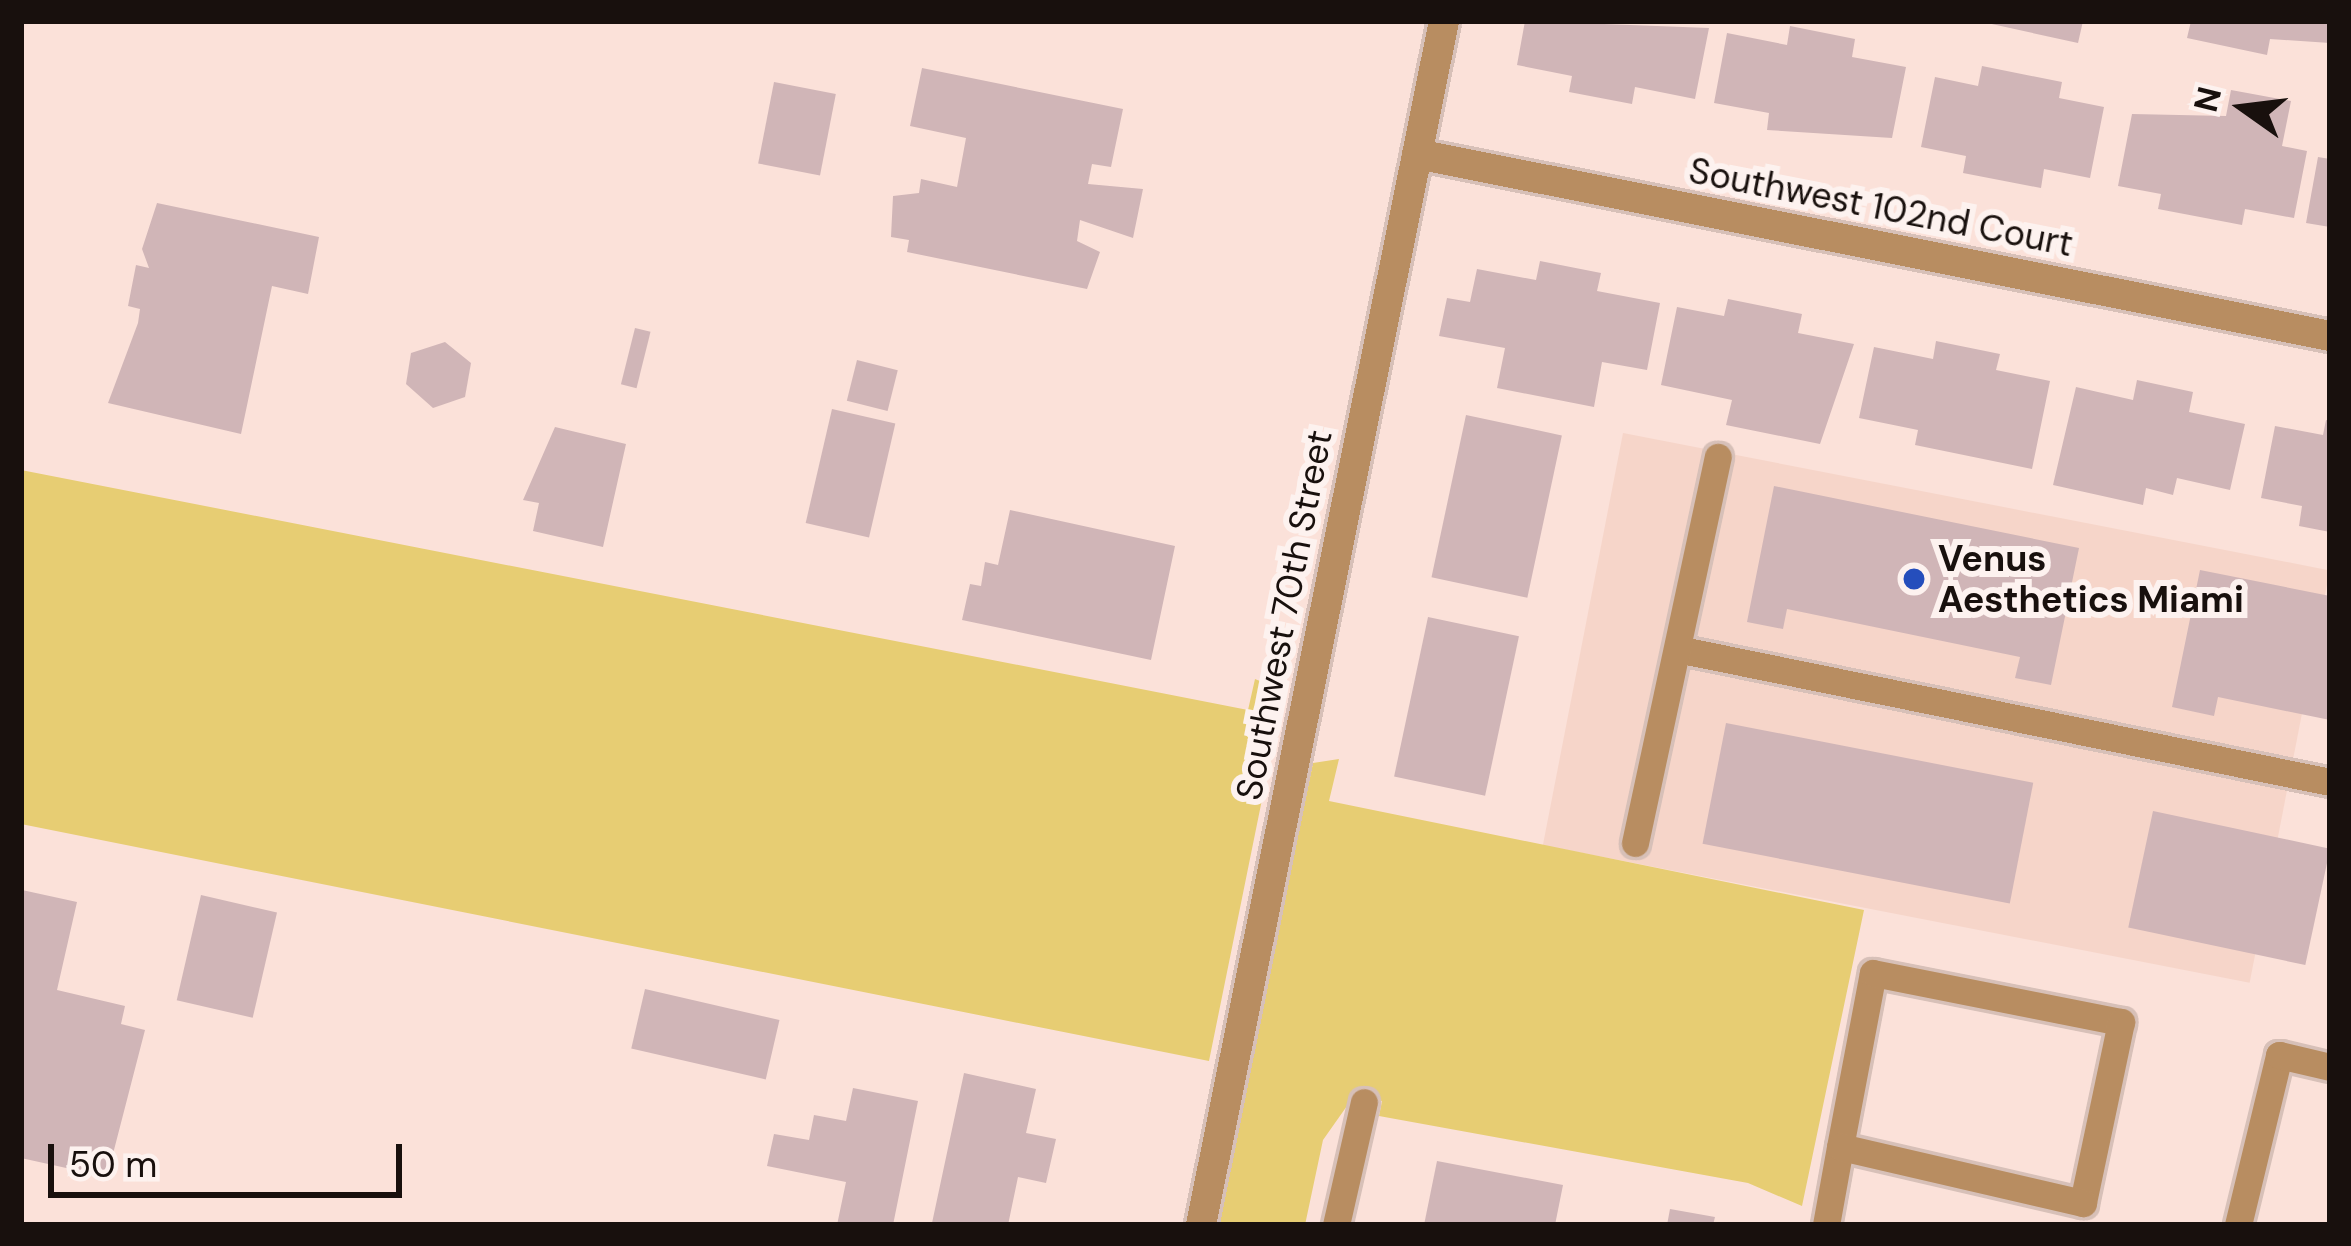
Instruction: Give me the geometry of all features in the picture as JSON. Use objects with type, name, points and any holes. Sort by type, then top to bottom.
[{"type":"street","name":"Southwest 70th Street","points":[[1201,1225],[1444,21]]},
{"type":"street","name":"Southwest 102nd Court","points":[[1417,154],[2330,336]]},
{"type":"lane","points":[[1635,843],[1718,457]]},
{"type":"lane","points":[[1677,649],[2330,782]]},
{"type":"lane","points":[[1826,1225],[1840,1147],[1873,973],[2121,1022],[2081,1214],[1840,1147]]},
{"type":"lane","points":[[2238,1225],[2278,1054],[2330,1067]]},
{"type":"lane","points":[[1336,1225],[1364,1102]]},
{"type":"shaded area","points":[[1623,433],[2330,570],[2250,983],[1543,845]]},
{"type":"shaded area","points":[[21,470],[1248,710],[1255,679],[1284,691],[1209,1061],[21,824]]},
{"type":"shaded area","points":[[1339,759],[1329,801],[1864,910],[1802,1206],[1748,1183],[1379,1116],[1382,1101],[1354,1096],[1323,1140],[1305,1225],[1218,1225],[1313,763]]},
{"type":"building","points":[[1525,21],[1709,28],[1695,99],[1635,87],[1632,104],[1569,92],[1572,76],[1517,65]]},
{"type":"building","points":[[1978,21],[2083,21],[2078,43]]},
{"type":"building","points":[[2191,21],[2330,21],[2330,43],[2270,39],[2267,55],[2187,38]]},
{"type":"building","points":[[1790,26],[1855,39],[1852,57],[1906,67],[1892,138],[1767,130],[1769,113],[1714,103],[1727,33],[1787,45]]},
{"type":"building","points":[[1982,66],[2062,82],[2059,98],[2104,107],[2090,178],[2044,169],[2041,188],[1963,173],[1966,156],[1921,147],[1935,77],[1978,86]]},
{"type":"building","points":[[922,68],[1123,109],[1111,167],[1092,164],[1088,184],[1143,189],[1133,238],[1080,220],[1077,241],[1100,252],[1087,289],[907,252],[909,240],[891,237],[893,196],[919,193],[921,179],[957,187],[966,138],[910,126]]},
{"type":"building","points":[[774,82],[836,94],[820,175],[758,163]]},
{"type":"building","points":[[2231,90],[2291,101],[2282,146],[2307,151],[2294,218],[2245,209],[2242,225],[2158,209],[2161,194],[2118,186],[2132,114],[2226,116]]},
{"type":"building","points":[[2318,157],[2330,159],[2330,227],[2306,223]]},
{"type":"building","points":[[157,203],[319,237],[308,294],[272,286],[241,434],[108,403],[138,323],[140,309],[128,306],[136,265],[149,268],[142,249]]},
{"type":"building","points":[[1540,261],[1601,273],[1597,291],[1660,303],[1647,370],[1602,362],[1594,407],[1497,388],[1505,348],[1439,336],[1447,298],[1470,302],[1477,269],[1536,280]]},
{"type":"building","points":[[1728,299],[1802,314],[1798,333],[1854,344],[1820,444],[1726,425],[1732,400],[1661,385],[1677,307],[1724,316]]},
{"type":"building","points":[[635,328],[651,332],[636,388],[621,384]]},
{"type":"building","points":[[1936,341],[2000,354],[1996,370],[2050,381],[2032,469],[1915,445],[1918,430],[1859,418],[1874,347],[1933,359]]},
{"type":"building","points":[[445,342],[471,363],[465,397],[433,408],[406,384],[411,353]]},
{"type":"building","points":[[857,360],[898,370],[888,411],[847,401]]},
{"type":"building","points":[[2137,380],[2193,392],[2189,412],[2245,424],[2230,490],[2177,478],[2173,495],[2146,488],[2143,505],[2053,485],[2076,387],[2133,400]]},
{"type":"building","points":[[832,409],[895,424],[869,538],[806,523]]},
{"type":"building","points":[[1466,415],[1562,435],[1527,598],[1431,577]]},
{"type":"building","points":[[2326,420],[2330,421],[2330,532],[2299,526],[2302,506],[2261,498],[2275,426],[2323,435]]},
{"type":"building","points":[[555,427],[626,444],[603,547],[533,531],[539,503],[523,500]]},
{"type":"building","name":"Venus Aesthetics Miami","points":[[1774,486],[2079,548],[2051,685],[2015,678],[2020,657],[1787,609],[1783,629],[1747,622]]},
{"type":"building","points":[[1010,510],[1175,546],[1151,660],[962,620],[970,584],[981,586],[985,562],[998,565]]},
{"type":"building","points":[[2200,570],[2330,596],[2330,720],[2218,697],[2214,716],[2172,707]]},
{"type":"building","points":[[1428,617],[1519,636],[1485,796],[1394,776]]},
{"type":"building","points":[[1726,723],[2033,783],[2010,903],[1703,844]]},
{"type":"building","points":[[2153,811],[2330,849],[2305,965],[2128,927]]},
{"type":"building","points":[[22,890],[77,902],[57,990],[125,1006],[121,1024],[145,1030],[107,1177],[21,1158]]},
{"type":"building","points":[[201,895],[277,913],[253,1018],[177,1000]]},
{"type":"building","points":[[645,989],[779,1020],[766,1079],[631,1048]]},
{"type":"building","points":[[964,1073],[1036,1089],[1026,1133],[1056,1139],[1046,1183],[1018,1177],[1008,1225],[932,1223]]},
{"type":"building","points":[[853,1088],[918,1101],[893,1225],[837,1225],[846,1182],[767,1166],[774,1134],[809,1140],[814,1115],[846,1121]]},
{"type":"building","points":[[1437,1161],[1563,1185],[1555,1225],[1424,1225]]},
{"type":"building","points":[[1670,1209],[1715,1217],[1713,1225],[1667,1225]]},
{"type":"place","name":"Venus Aesthetics Miami","points":[[1914,579]]}]
